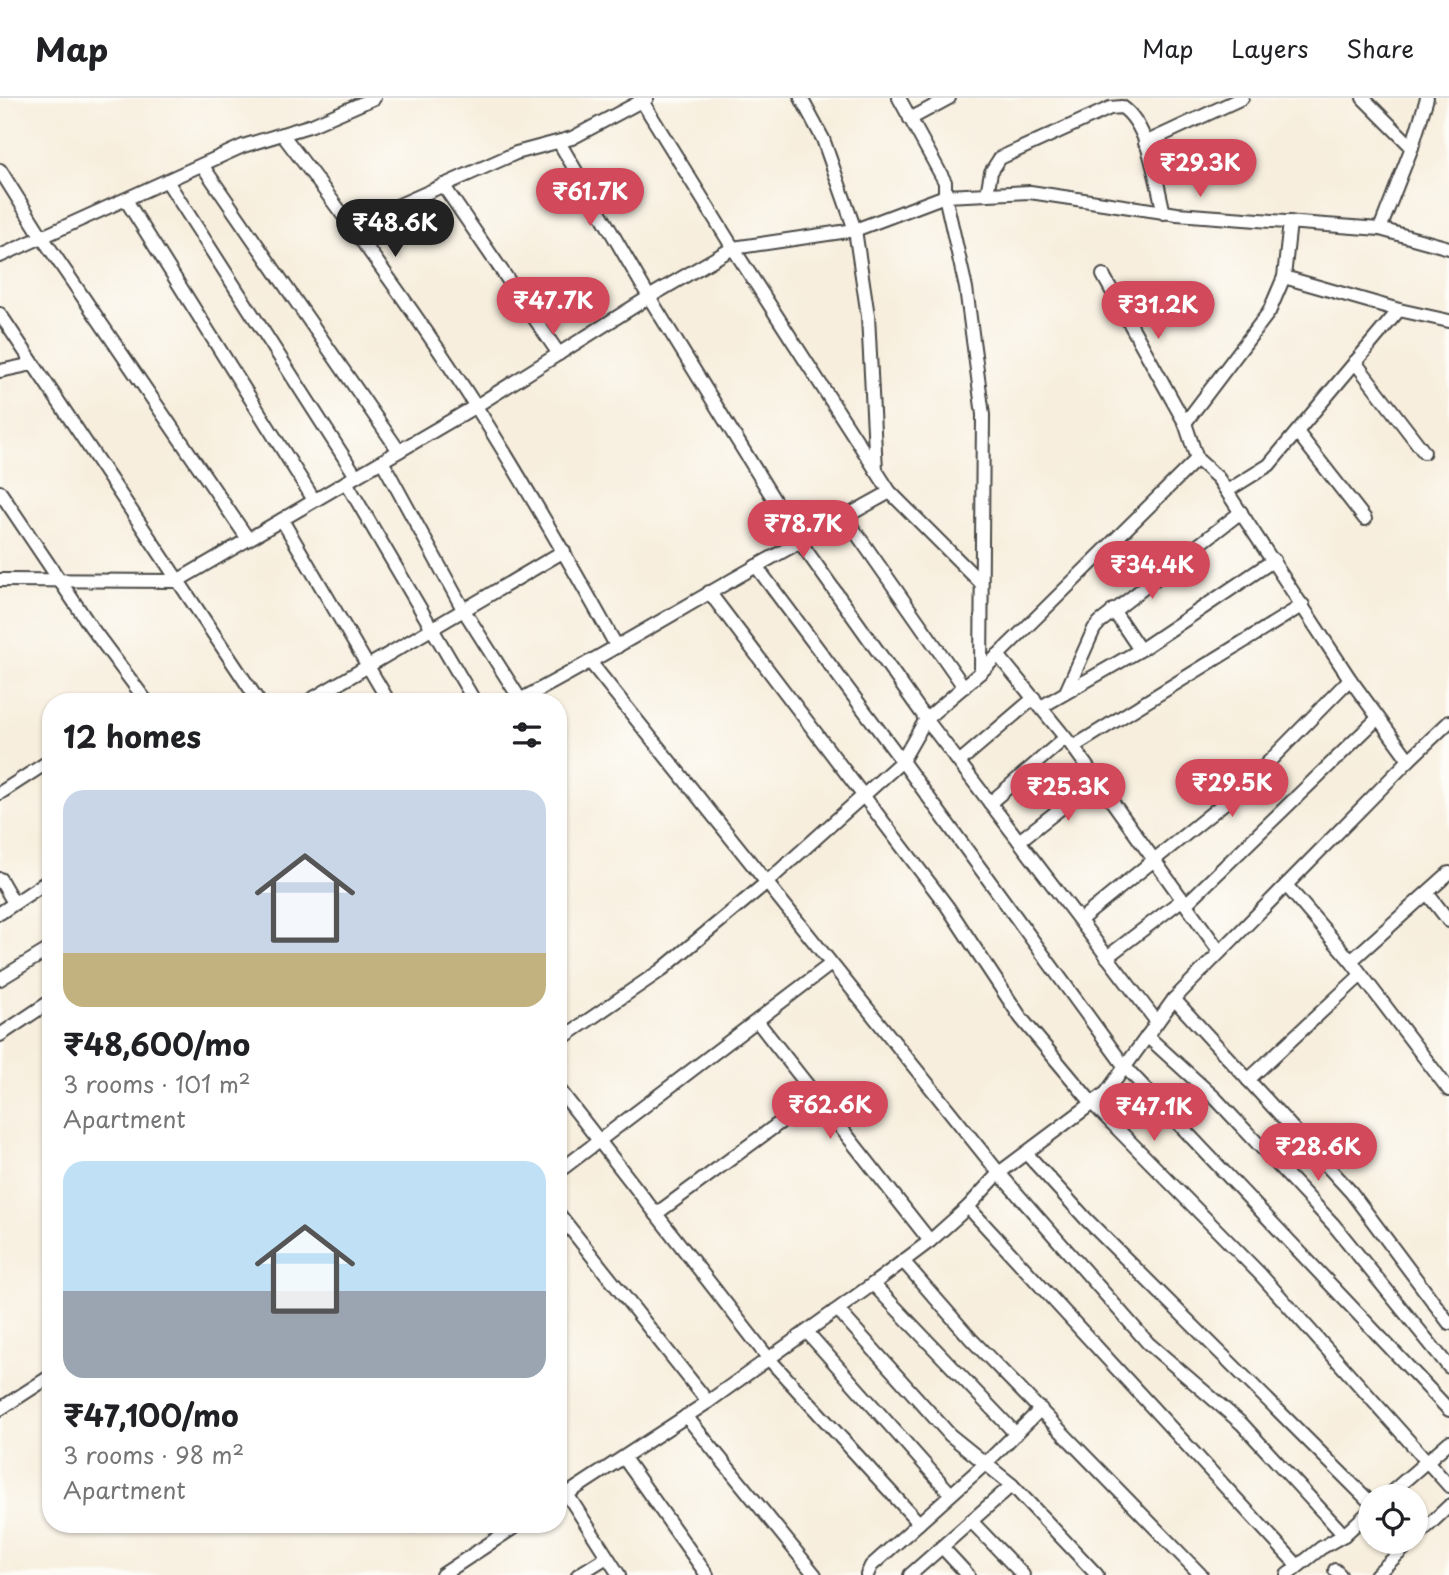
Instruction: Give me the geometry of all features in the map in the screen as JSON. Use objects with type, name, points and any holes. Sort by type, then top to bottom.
[{"type":"street","points":[[0,256],[243,146],[312,125],[374,98]]},
{"type":"street","points":[[801,98],[823,139],[855,230],[866,303],[876,471]]},
{"type":"street","points":[[899,98],[944,182],[966,288],[983,415],[981,672]]},
{"type":"street","points":[[911,119],[949,98]]},
{"type":"street","points":[[1145,143],[1242,98]]},
{"type":"street","points":[[1363,98],[1412,147]]},
{"type":"street","points":[[1380,229],[1412,147],[1427,98]]},
{"type":"street","points":[[352,226],[516,153],[572,138],[643,99],[733,248],[890,492],[980,582]]},
{"type":"street","points":[[987,194],[991,172],[1000,158],[1107,103],[1122,107],[1130,113],[1145,143],[1164,213]]},
{"type":"street","points":[[282,134],[352,226],[476,406],[564,551],[617,647]]},
{"type":"street","points":[[559,142],[649,297],[800,542],[926,719],[1157,1022]]},
{"type":"street","points":[[202,165],[399,451]]},
{"type":"street","points":[[0,170],[42,237],[248,540]]},
{"type":"street","points":[[167,181],[351,479],[469,693]]},
{"type":"street","points":[[443,185],[559,354]]},
{"type":"street","points":[[0,580],[177,581],[476,406],[649,297],[733,248],[855,230],[945,196],[1030,192],[1164,213],[1380,229],[1449,248]]},
{"type":"street","points":[[126,200],[314,500]]},
{"type":"street","points":[[1185,423],[1269,312],[1284,276],[1290,222]]},
{"type":"street","points":[[1102,275],[1185,423],[1196,459],[1219,478],[1350,679],[1409,760]]},
{"type":"street","points":[[1284,276],[1399,310],[1449,321]]},
{"type":"street","points":[[1227,491],[1263,470],[1399,310]]},
{"type":"street","points":[[0,314],[253,693]]},
{"type":"street","points":[[1355,362],[1424,452]]},
{"type":"street","points":[[0,371],[33,364]]},
{"type":"street","points":[[1297,432],[1365,519]]},
{"type":"street","points":[[567,1035],[660,971],[766,883],[902,761],[926,719],[981,672],[1196,459]]},
{"type":"street","points":[[382,461],[513,693]]},
{"type":"street","points":[[0,492],[58,580],[138,693]]},
{"type":"street","points":[[533,693],[591,663],[709,592],[890,492]]},
{"type":"street","points":[[1066,692],[1094,629],[1113,610],[1241,512]]},
{"type":"street","points":[[845,517],[964,687]]},
{"type":"street","points":[[282,520],[384,693]]},
{"type":"street","points":[[322,693],[564,551]]},
{"type":"street","points":[[959,762],[1037,702],[1066,692],[1140,650],[1274,560]]},
{"type":"street","points":[[756,566],[1125,1067],[1449,1410]]},
{"type":"street","points":[[709,592],[947,906],[1021,1018],[1092,1103],[1260,1274],[1449,1486]]},
{"type":"street","points":[[990,803],[1069,743],[1303,605]]},
{"type":"street","points":[[1113,610],[1140,650]]},
{"type":"street","points":[[998,655],[1097,780],[1220,952]]},
{"type":"street","points":[[591,663],[999,1173],[1147,1343],[1242,1424],[1344,1535]]},
{"type":"street","points":[[1080,920],[1244,787],[1350,679]]},
{"type":"street","points":[[1107,957],[1184,902],[1378,718]]},
{"type":"street","points":[[567,1494],[708,1402],[873,1284],[930,1241],[968,1207],[999,1173],[1106,1093],[1174,999],[1409,760],[1448,724]]},
{"type":"street","points":[[0,793],[42,766]]},
{"type":"street","points":[[1019,841],[1097,780]]},
{"type":"street","points":[[1351,961],[1449,873]]},
{"type":"street","points":[[0,878],[14,903]]},
{"type":"street","points":[[0,913],[42,885]]},
{"type":"street","points":[[1286,885],[1351,961],[1449,1090]]},
{"type":"street","points":[[1427,893],[1449,921]]},
{"type":"street","points":[[0,979],[42,953]]},
{"type":"street","points":[[567,1165],[831,964]]},
{"type":"street","points":[[1248,1080],[1361,975]]},
{"type":"street","points":[[1174,999],[1351,1192],[1449,1323]]},
{"type":"street","points":[[0,1035],[42,1007]]},
{"type":"street","points":[[757,1021],[930,1241]]},
{"type":"street","points":[[1147,1036],[1216,1099],[1333,1224],[1449,1367]]},
{"type":"street","points":[[656,1214],[816,1096]]},
{"type":"street","points":[[567,1099],[769,1359],[919,1523]]},
{"type":"street","points":[[1026,1153],[1087,1220],[1358,1490]]},
{"type":"street","points":[[968,1207],[1297,1565]]},
{"type":"street","points":[[567,1224],[708,1402]]},
{"type":"street","points":[[903,1261],[971,1339],[1201,1575]]},
{"type":"street","points":[[873,1284],[1016,1434]]},
{"type":"street","points":[[838,1310],[950,1435],[1013,1485],[1097,1575]]},
{"type":"street","points":[[807,1332],[951,1494]]},
{"type":"street","points":[[0,1409],[42,1382]]},
{"type":"street","points":[[867,1575],[871,1566],[985,1464],[1041,1409]]},
{"type":"street","points":[[686,1416],[815,1575]]},
{"type":"street","points":[[1401,1484],[1449,1442]]},
{"type":"street","points":[[624,1458],[707,1575]]},
{"type":"street","points":[[910,1575],[1013,1485]]},
{"type":"street","points":[[567,1504],[619,1575]]},
{"type":"street","points":[[1428,1526],[1449,1506]]},
{"type":"street","points":[[971,1521],[1023,1575]]},
{"type":"street","points":[[1287,1575],[1358,1522]]},
{"type":"street","points":[[442,1575],[505,1533]]},
{"type":"street","points":[[942,1547],[968,1575]]},
{"type":"street","points":[[1376,1575],[1398,1554]]},
{"type":"street","points":[[578,1575],[607,1557]]}]
